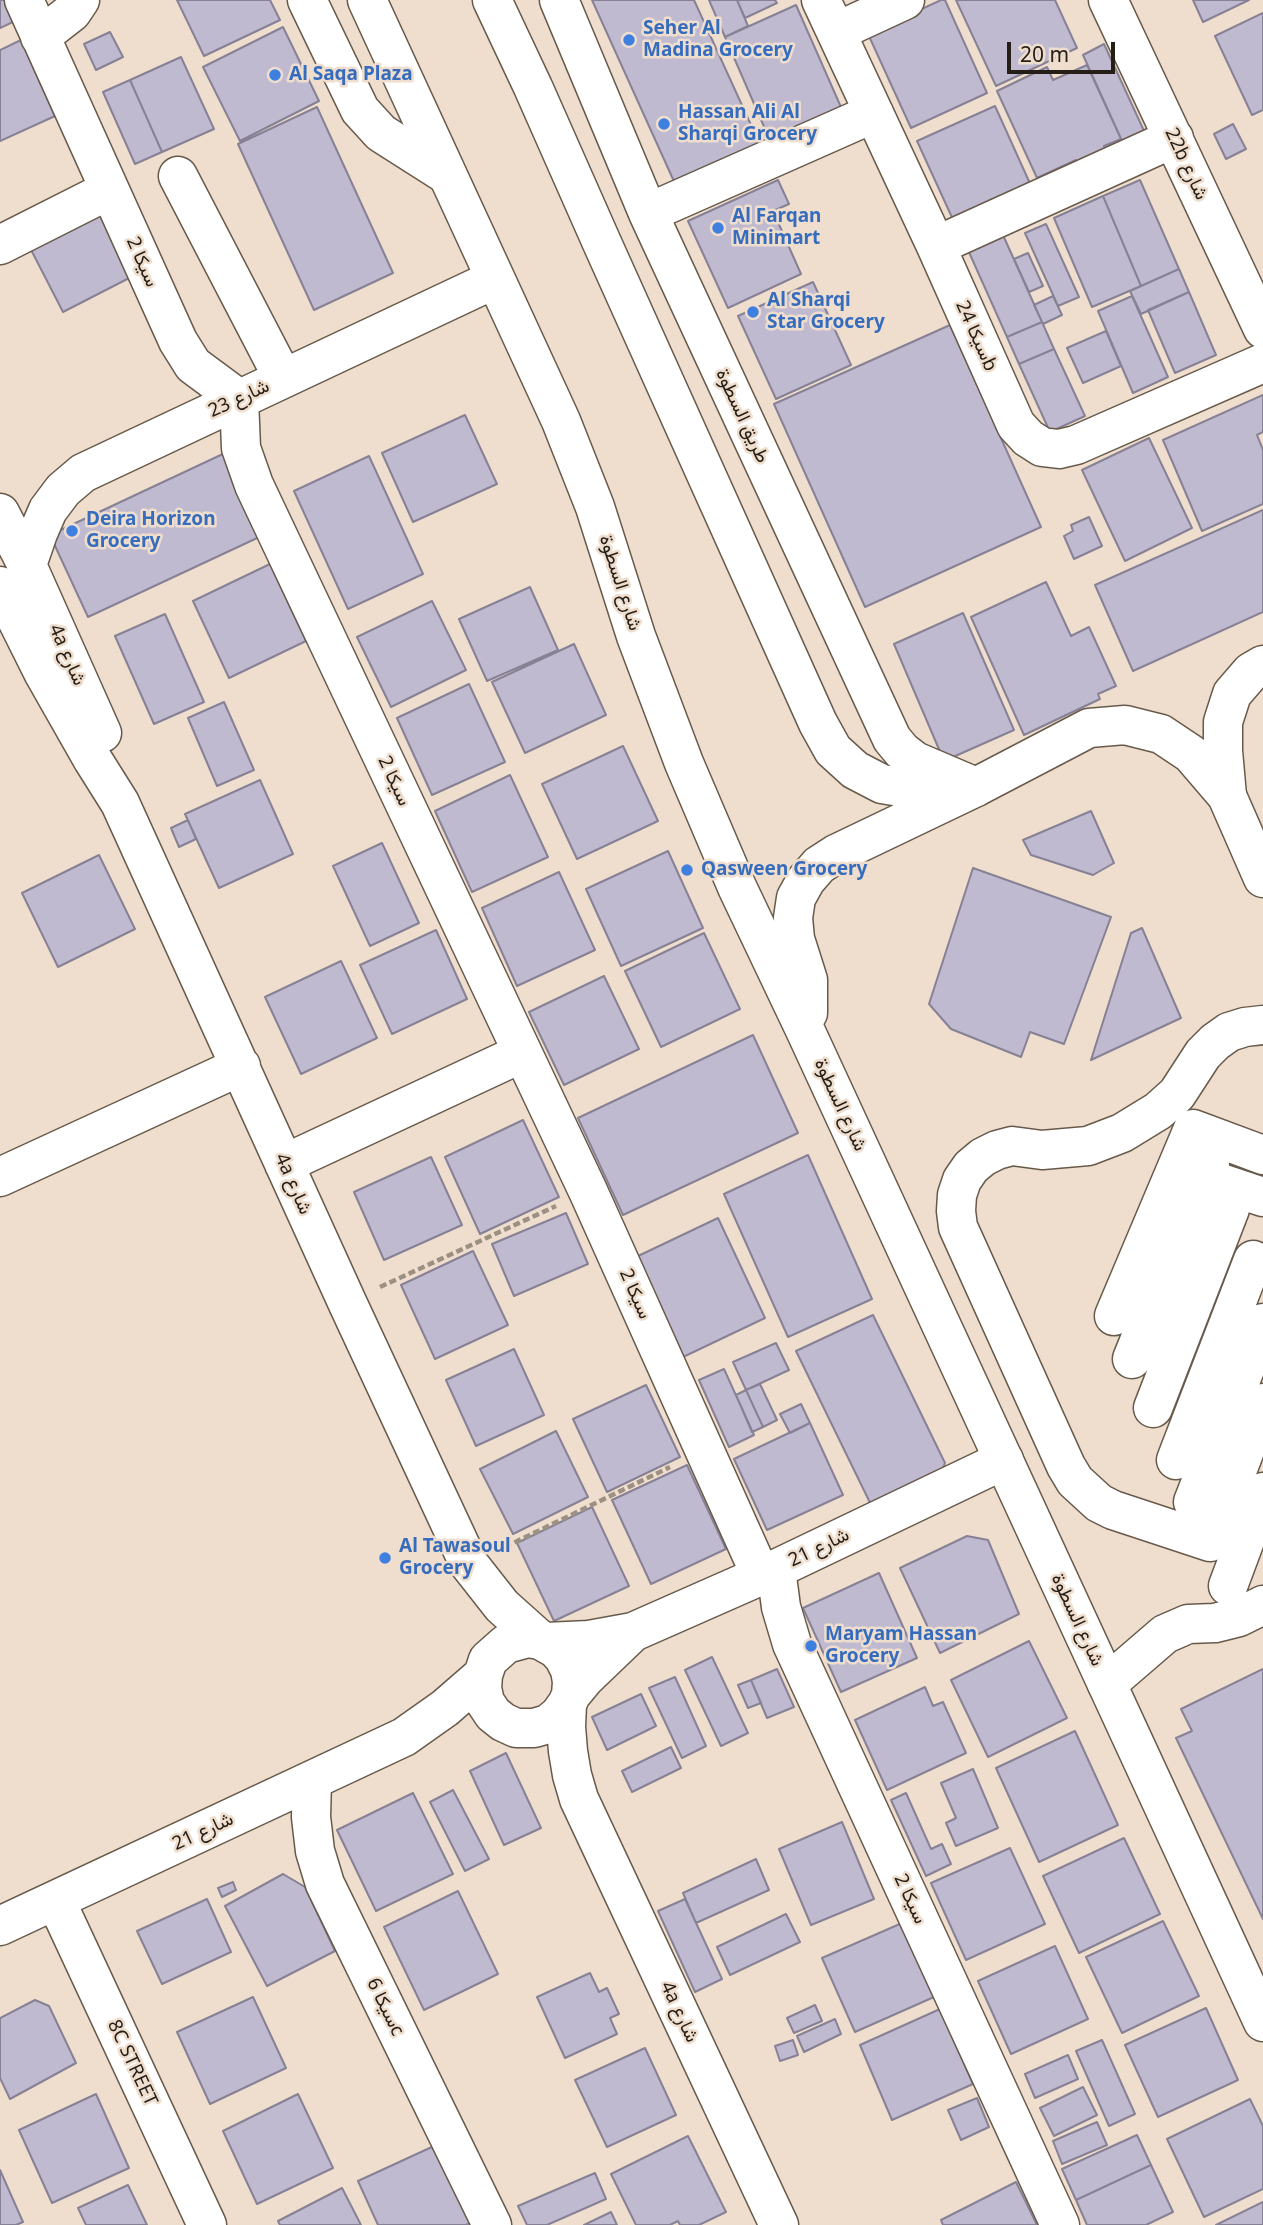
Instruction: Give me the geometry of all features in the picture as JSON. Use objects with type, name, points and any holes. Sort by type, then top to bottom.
[{"type":"street","name":"سيكا 2","points":[[24,0],[185,354],[204,374],[239,399],[241,448],[254,485],[588,1191],[706,1450],[769,1572],[792,1644],[1060,2225]]},
{"type":"street","points":[[40,37],[72,12],[80,0]]},
{"type":"street","points":[[307,0],[360,110],[381,133],[447,175]]},
{"type":"street","name":"شارع السطوة","points":[[367,0],[561,421],[595,507],[636,636],[684,763],[737,887],[1263,2022]]},
{"type":"street","points":[[492,0],[534,87],[818,723],[833,750],[855,771],[882,784],[912,789],[976,787]]},
{"type":"street","name":"طريق السطوة","points":[[559,0],[648,213],[892,739],[915,761],[976,787]]},
{"type":"street","points":[[829,16],[905,0]]},
{"type":"street","name":"22b شارع","points":[[1108,0],[1263,329]]},
{"type":"street","name":"سيكا 24b","points":[[829,16],[1016,425],[1028,439],[1042,447],[1059,449],[1076,445],[1263,363]]},
{"type":"street","points":[[648,213],[874,113]]},
{"type":"street","points":[[936,246],[1174,138]]},
{"type":"street","points":[[178,176],[283,378]]},
{"type":"street","points":[[0,245],[109,190]]},
{"type":"street","name":"شارع 23","points":[[14,575],[48,510],[63,490],[83,473],[495,279]]},
{"type":"street","name":"4a شارع","points":[[0,513],[14,575],[43,672],[120,803],[469,1564],[476,1593],[483,1673]]},
{"type":"street","points":[[1227,796],[1223,722],[1233,694],[1251,672],[1263,665]]},
{"type":"street","points":[[806,1032],[810,999],[808,979],[795,939],[793,918],[796,898],[819,865],[836,854],[976,787],[1089,728],[1125,725],[1161,734],[1191,754],[1227,796],[1263,878]]},
{"type":"street","points":[[1263,1025],[1237,1029],[1215,1042],[1177,1094],[1158,1111],[1122,1133],[1088,1146],[1042,1150],[1012,1146],[983,1157],[971,1167],[962,1180],[956,1211],[958,1227],[1060,1454],[1075,1481],[1086,1494],[1113,1510],[1210,1542],[1263,1403]]},
{"type":"street","points":[[284,1164],[522,1053]]},
{"type":"street","points":[[0,1177],[241,1066]]},
{"type":"street","points":[[1175,1460],[1246,1231],[1177,1094]]},
{"type":"street","points":[[1193,1129],[1263,1155]]},
{"type":"street","points":[[1114,1316],[1193,1129]]},
{"type":"street","points":[[1132,1359],[1246,1231]]},
{"type":"street","points":[[1153,1408],[1246,1231]]},
{"type":"street","points":[[1193,1502],[1263,1323]]},
{"type":"street","name":"شارع 21","points":[[543,1641],[589,1640],[633,1632],[769,1572],[1004,1460]]},
{"type":"street","points":[[1107,1684],[1165,1634],[1188,1624],[1215,1623],[1239,1617],[1252,1596],[1263,1492]]},
{"type":"street","name":"4a شارع","points":[[469,1564],[502,1606],[543,1641]]},
{"type":"street","name":"شارع 21","points":[[569,1699],[599,1661],[633,1632]]},
{"type":"street","points":[[528,1638],[543,1641],[556,1649],[570,1670],[572,1682],[569,1699],[559,1715],[548,1724],[534,1728],[518,1728],[503,1722],[485,1702],[483,1673],[488,1660],[506,1644],[528,1638]]},
{"type":"street","name":"شارع 21","points":[[0,1926],[404,1737],[445,1708],[483,1673]]},
{"type":"street","name":"4a شارع","points":[[569,1699],[566,1727],[568,1751],[579,1799],[779,2225]]},
{"type":"street","name":"شارع 21","points":[[404,1737],[471,1726],[518,1728]]},
{"type":"street","name":"4a شارع","points":[[518,1728],[551,1762],[579,1799]]},
{"type":"street","name":"سيكا 6c","points":[[312,1781],[311,1817],[315,1851],[325,1884],[492,2225]]},
{"type":"street","name":"8C STREET","points":[[56,1901],[207,2225]]},
{"type":"path","points":[[347,1301],[588,1191]]},
{"type":"path","points":[[469,1564],[706,1450]]},
{"type":"building","points":[[0,0],[8,0],[17,20],[0,28]]},
{"type":"building","points":[[177,0],[270,0],[280,20],[204,56]]},
{"type":"building","points":[[592,0],[694,0],[762,149],[677,188]]},
{"type":"building","points":[[709,0],[737,0],[748,26],[725,37]]},
{"type":"building","points":[[737,0],[775,0],[777,3],[745,18]]},
{"type":"building","points":[[945,0],[987,93],[911,128],[868,34]]},
{"type":"building","points":[[956,0],[1055,0],[1077,48],[996,86]]},
{"type":"building","points":[[1193,0],[1249,0],[1203,22]]},
{"type":"building","points":[[796,5],[844,114],[772,145],[725,37]]},
{"type":"building","points":[[1263,13],[1263,110],[1252,115],[1215,36]]},
{"type":"building","points":[[283,27],[319,101],[240,141],[203,67]]},
{"type":"building","points":[[110,32],[123,57],[96,70],[84,44]]},
{"type":"building","points":[[21,40],[55,116],[0,141],[0,50]]},
{"type":"building","points":[[1104,44],[1145,133],[1123,143],[1083,55]]},
{"type":"building","points":[[181,57],[214,129],[162,152],[130,80]]},
{"type":"building","points":[[1087,65],[1121,139],[1104,146],[1112,163],[1084,176],[1076,160],[1037,178],[997,91],[1047,67],[1053,80]]},
{"type":"building","points":[[130,80],[162,152],[135,164],[103,92]]},
{"type":"building","points":[[995,106],[1032,188],[955,224],[917,141]]},
{"type":"building","points":[[317,107],[393,273],[314,310],[238,144]]},
{"type":"building","points":[[1233,124],[1246,149],[1226,159],[1214,134]]},
{"type":"building","points":[[778,180],[789,204],[773,211],[801,274],[728,308],[688,221]]},
{"type":"building","points":[[1140,180],[1179,269],[1141,286],[1103,196]]},
{"type":"building","points":[[1103,196],[1141,286],[1092,307],[1054,218]]},
{"type":"building","points":[[100,202],[137,274],[63,312],[26,240]]},
{"type":"building","points":[[1046,224],[1079,297],[1058,306],[1025,233]]},
{"type":"building","points":[[1003,235],[1042,322],[1007,337],[968,250]]},
{"type":"building","points":[[1028,253],[1043,286],[1029,292],[1014,259]]},
{"type":"building","points":[[1179,269],[1189,292],[1141,314],[1130,291]]},
{"type":"building","points":[[813,282],[851,365],[776,399],[738,316]]},
{"type":"building","points":[[1189,292],[1216,355],[1175,373],[1148,310]]},
{"type":"building","points":[[1053,296],[1062,315],[1043,324],[1034,305]]},
{"type":"building","points":[[1132,296],[1168,377],[1133,393],[1098,311]]},
{"type":"building","points":[[1042,322],[1054,349],[1019,364],[1007,337]]},
{"type":"building","points":[[950,325],[1041,527],[865,607],[774,404]]},
{"type":"building","points":[[1106,331],[1121,366],[1083,383],[1067,348]]},
{"type":"building","points":[[1054,349],[1085,416],[1050,432],[1019,364]]},
{"type":"building","points":[[1263,395],[1263,432],[1257,435],[1263,450],[1263,504],[1202,531],[1163,440]]},
{"type":"building","points":[[465,415],[497,484],[413,522],[382,453]]},
{"type":"building","points":[[1149,438],[1192,528],[1125,561],[1082,470]]},
{"type":"building","points":[[225,453],[270,532],[88,617],[50,535]]},
{"type":"building","points":[[369,456],[423,574],[348,609],[294,491]]},
{"type":"building","points":[[1263,510],[1263,612],[1133,671],[1095,585]]},
{"type":"building","points":[[1089,517],[1102,546],[1074,559],[1064,536],[1073,531],[1071,525]]},
{"type":"building","points":[[270,564],[306,641],[229,678],[193,601]]},
{"type":"building","points":[[1046,582],[1071,636],[1089,627],[1116,686],[1098,694],[1100,699],[1024,735],[971,617]]},
{"type":"building","points":[[530,587],[558,650],[487,681],[459,619]]},
{"type":"building","points":[[432,601],[466,670],[391,707],[357,637]]},
{"type":"building","points":[[963,613],[1014,730],[944,761],[894,644]]},
{"type":"building","points":[[165,614],[204,702],[154,724],[115,636]]},
{"type":"building","points":[[574,644],[606,715],[525,753],[492,682]]},
{"type":"building","points":[[469,684],[505,762],[432,795],[397,718]]},
{"type":"building","points":[[224,702],[254,770],[217,786],[188,718]]},
{"type":"building","points":[[623,746],[658,821],[577,859],[542,784]]},
{"type":"building","points":[[510,775],[548,857],[472,892],[435,811]]},
{"type":"building","points":[[260,780],[293,854],[219,888],[185,814]]},
{"type":"building","points":[[1091,811],[1114,863],[1093,875],[1031,855],[1023,840]]},
{"type":"building","points":[[188,820],[196,839],[179,847],[171,828]]},
{"type":"building","points":[[382,843],[419,923],[370,946],[333,866]]},
{"type":"building","points":[[668,851],[703,928],[621,966],[586,889]]},
{"type":"building","points":[[99,855],[135,929],[58,967],[22,893]]},
{"type":"building","points":[[973,868],[1111,917],[1064,1044],[1030,1032],[1021,1057],[951,1029],[929,1004]]},
{"type":"building","points":[[559,872],[595,950],[517,986],[482,908]]},
{"type":"building","points":[[1142,928],[1181,1018],[1091,1060],[1131,933]]},
{"type":"building","points":[[436,930],[467,999],[392,1034],[360,965]]},
{"type":"building","points":[[704,933],[740,1009],[661,1047],[625,971]]},
{"type":"building","points":[[341,961],[377,1038],[301,1074],[265,997]]},
{"type":"building","points":[[604,976],[639,1049],[564,1085],[529,1012]]},
{"type":"building","points":[[753,1035],[798,1133],[623,1215],[578,1118]]},
{"type":"building","points":[[523,1120],[559,1197],[480,1234],[445,1157]]},
{"type":"building","points":[[808,1155],[872,1299],[788,1337],[724,1194]]},
{"type":"building","points":[[431,1157],[462,1225],[384,1260],[354,1192]]},
{"type":"building","points":[[566,1213],[588,1264],[514,1296],[492,1244]]},
{"type":"building","points":[[718,1218],[765,1318],[683,1357],[636,1257]]},
{"type":"building","points":[[473,1251],[508,1325],[435,1359],[401,1285]]},
{"type":"building","points":[[873,1315],[945,1463],[936,1486],[876,1515],[796,1351]]},
{"type":"building","points":[[776,1343],[789,1370],[746,1390],[733,1362]]},
{"type":"building","points":[[514,1349],[544,1415],[476,1446],[446,1380]]},
{"type":"building","points":[[724,1369],[754,1435],[729,1447],[699,1380]]},
{"type":"building","points":[[760,1384],[777,1420],[763,1427],[746,1390]]},
{"type":"building","points":[[646,1385],[680,1457],[607,1492],[573,1419]]},
{"type":"building","points":[[746,1390],[763,1427],[752,1432],[736,1395]]},
{"type":"building","points":[[801,1404],[810,1423],[790,1433],[780,1414]]},
{"type":"building","points":[[810,1423],[843,1495],[767,1530],[734,1459]]},
{"type":"building","points":[[556,1431],[588,1497],[513,1534],[480,1469]]},
{"type":"building","points":[[687,1465],[726,1549],[651,1584],[612,1500]]},
{"type":"building","points":[[592,1507],[629,1586],[554,1621],[517,1543]]},
{"type":"building","points":[[967,1536],[988,1540],[1019,1614],[940,1653],[900,1568]]},
{"type":"building","points":[[879,1573],[917,1658],[841,1692],[803,1608]]},
{"type":"building","points":[[1029,1641],[1067,1718],[988,1757],[951,1680]]},
{"type":"building","points":[[712,1657],[748,1733],[721,1746],[685,1670]]},
{"type":"building","points":[[777,1669],[794,1707],[767,1718],[751,1680]]},
{"type":"building","points":[[1263,1669],[1263,1919],[1176,1738],[1192,1731],[1181,1709]]},
{"type":"building","points":[[675,1677],[706,1746],[682,1758],[649,1688]]},
{"type":"building","points":[[751,1680],[761,1703],[748,1708],[738,1685]]},
{"type":"building","points":[[925,1687],[933,1706],[943,1702],[966,1753],[887,1790],[855,1720]]},
{"type":"building","points":[[641,1694],[656,1726],[607,1750],[592,1717]]},
{"type":"building","points":[[1075,1731],[1118,1825],[1039,1862],[996,1768]]},
{"type":"building","points":[[671,1747],[681,1768],[632,1792],[622,1771]]},
{"type":"building","points":[[506,1753],[541,1828],[504,1845],[470,1771]]},
{"type":"building","points":[[973,1769],[998,1828],[956,1846],[946,1823],[956,1818],[941,1783]]},
{"type":"building","points":[[453,1790],[489,1859],[465,1871],[430,1802]]},
{"type":"building","points":[[413,1793],[453,1874],[376,1911],[337,1830]]},
{"type":"building","points":[[906,1793],[931,1849],[942,1844],[951,1864],[926,1876],[891,1800]]},
{"type":"building","points":[[842,1822],[874,1899],[811,1925],[779,1849]]},
{"type":"building","points":[[1124,1838],[1160,1914],[1079,1953],[1043,1876]]},
{"type":"building","points":[[1010,1848],[1045,1924],[966,1960],[931,1883]]},
{"type":"building","points":[[756,1859],[769,1890],[696,1923],[683,1893]]},
{"type":"building","points":[[283,1874],[305,1887],[335,1951],[267,1986],[225,1906]]},
{"type":"building","points":[[233,1882],[236,1890],[222,1897],[218,1888]]},
{"type":"building","points":[[458,1891],[498,1974],[424,2010],[384,1927]]},
{"type":"building","points":[[207,1899],[231,1952],[162,1984],[137,1931]]},
{"type":"building","points":[[685,1899],[722,1979],[695,1992],[658,1911]]},
{"type":"building","points":[[786,1914],[800,1942],[730,1975],[717,1947]]},
{"type":"building","points":[[1163,1921],[1199,1996],[1122,2033],[1086,1957]]},
{"type":"building","points":[[902,1923],[934,1997],[855,2032],[822,1958]]},
{"type":"building","points":[[1055,1946],[1088,2019],[1011,2054],[978,1981]]},
{"type":"building","points":[[590,1973],[599,1992],[607,1988],[619,2014],[610,2018],[617,2034],[565,2058],[537,1997]]},
{"type":"building","points":[[253,1997],[286,2068],[210,2104],[177,2032]]},
{"type":"building","points":[[35,2000],[49,2006],[76,2063],[10,2099],[0,2078],[0,2018]]},
{"type":"building","points":[[815,2005],[822,2021],[794,2033],[787,2018]]},
{"type":"building","points":[[1206,2008],[1238,2080],[1158,2117],[1125,2045]]},
{"type":"building","points":[[940,2009],[973,2084],[892,2120],[860,2045]]},
{"type":"building","points":[[835,2019],[841,2034],[804,2052],[797,2036]]},
{"type":"building","points":[[793,2040],[798,2055],[780,2061],[775,2046]]},
{"type":"building","points":[[1102,2040],[1135,2114],[1109,2126],[1076,2051]]},
{"type":"building","points":[[645,2048],[676,2115],[607,2147],[575,2080]]},
{"type":"building","points":[[1068,2055],[1078,2079],[1035,2098],[1025,2074]]},
{"type":"building","points":[[1083,2087],[1097,2115],[1054,2136],[1040,2108]]},
{"type":"building","points":[[96,2094],[129,2168],[52,2203],[19,2130]]},
{"type":"building","points":[[298,2094],[333,2168],[257,2204],[223,2131]]},
{"type":"building","points":[[977,2098],[989,2127],[961,2140],[948,2110]]},
{"type":"building","points":[[1250,2099],[1263,2126],[1263,2189],[1204,2217],[1167,2139]]},
{"type":"building","points":[[1097,2122],[1107,2145],[1062,2164],[1053,2141]]},
{"type":"building","points":[[1137,2135],[1151,2165],[1076,2200],[1062,2169]]},
{"type":"building","points":[[688,2136],[726,2212],[699,2225],[680,2225],[678,2221],[670,2225],[636,2225],[611,2174]]},
{"type":"building","points":[[434,2146],[470,2223],[378,2225],[358,2181]]},
{"type":"building","points":[[1151,2165],[1173,2212],[1146,2225],[1087,2225],[1076,2200]]},
{"type":"building","points":[[0,2170],[23,2222],[16,2225],[0,2225]]},
{"type":"building","points":[[595,2173],[606,2199],[547,2225],[527,2225],[518,2206]]},
{"type":"building","points":[[1016,2182],[1037,2225],[943,2225],[941,2220]]},
{"type":"building","points":[[128,2185],[147,2225],[86,2225],[78,2208]]},
{"type":"building","points":[[342,2188],[361,2225],[280,2225],[278,2221]]},
{"type":"building","points":[[1263,2202],[1263,2225],[1216,2225]]},
{"type":"building","points":[[611,2212],[617,2225],[584,2225]]},
{"type":"place","name":"Seher Al Madina Grocery","points":[[629,40]]},
{"type":"place","name":"Al Saqa Plaza","points":[[275,75]]},
{"type":"place","name":"Hassan Ali Al Sharqi Grocery","points":[[664,124]]},
{"type":"place","name":"Al Farqan Minimart","points":[[718,228]]},
{"type":"place","name":"Al Sharqi Star Grocery","points":[[753,312]]},
{"type":"place","name":"Deira Horizon Grocery","points":[[72,531]]},
{"type":"place","name":"Qasween Grocery","points":[[687,870]]},
{"type":"place","name":"Al Tawasoul Grocery","points":[[385,1558]]},
{"type":"place","name":"Maryam Hassan Grocery","points":[[811,1646]]}]
